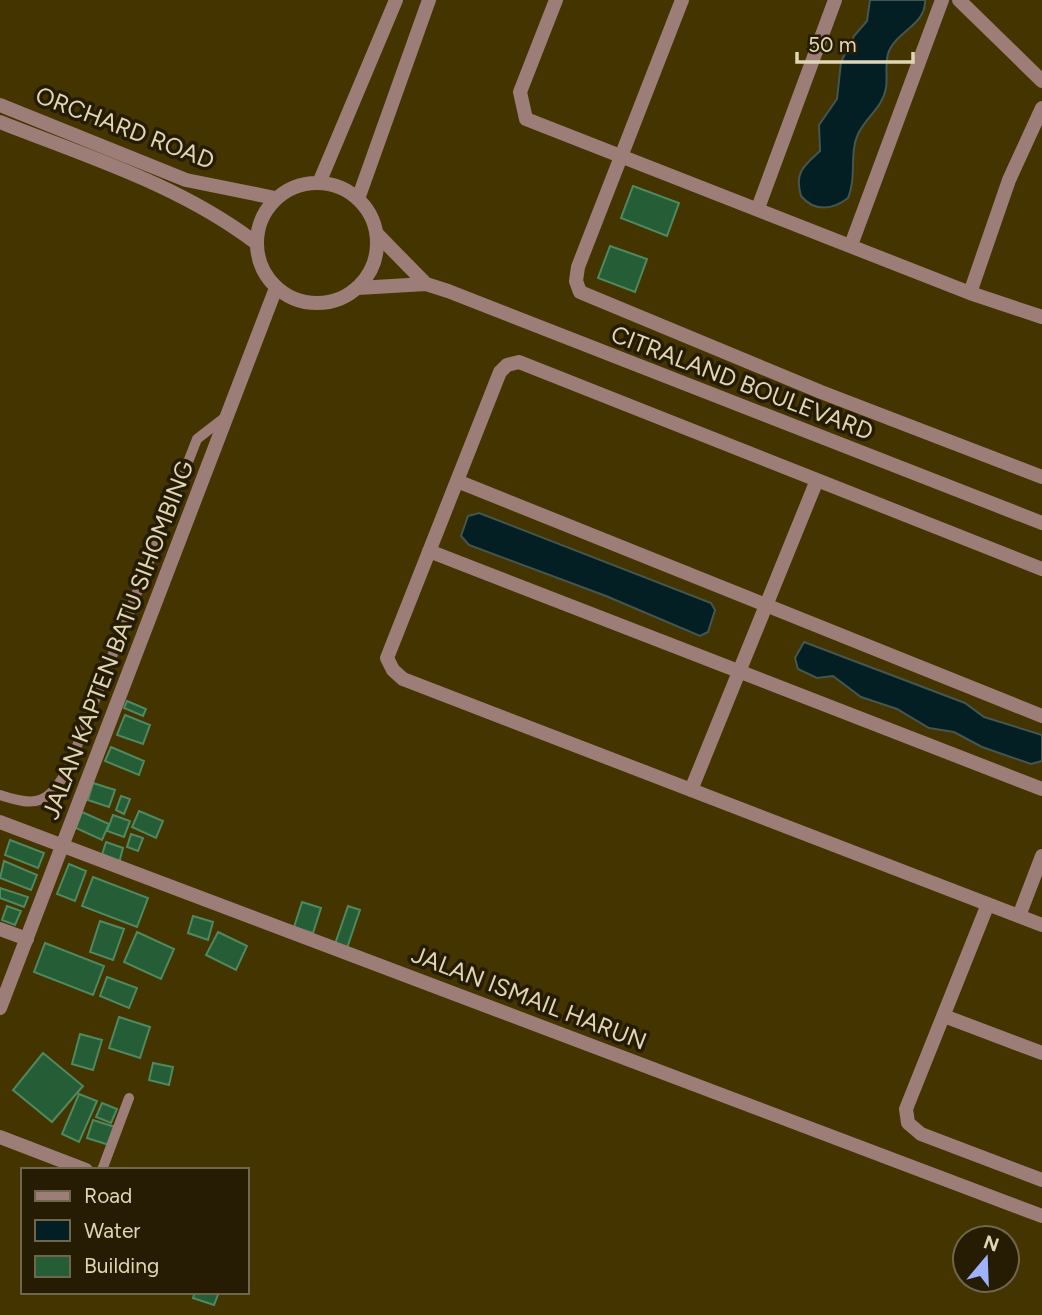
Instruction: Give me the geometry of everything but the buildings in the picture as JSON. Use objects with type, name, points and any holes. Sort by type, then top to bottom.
[{"type":"street","points":[[319,183],[396,0]]},
{"type":"street","points":[[358,199],[429,0]]},
{"type":"street","points":[[555,0],[520,92],[526,119],[970,292],[1042,317]]},
{"type":"street","points":[[682,0],[624,156],[578,267],[576,281],[580,292],[821,392],[1042,477]]},
{"type":"street","points":[[758,208],[835,0]]},
{"type":"street","points":[[851,246],[942,0]]},
{"type":"street","points":[[960,0],[1042,81]]},
{"type":"street","name":"ORCHARD ROAD","points":[[0,105],[186,180],[275,198]]},
{"type":"street","points":[[970,292],[1009,180],[1042,108]]},
{"type":"street","name":"ORCHARD ROAD","points":[[0,122],[182,195],[220,216],[256,243]]},
{"type":"street","points":[[319,183],[340,187],[358,199],[373,221],[377,234],[374,264],[358,288],[346,296],[317,303],[302,302],[276,288],[261,267],[256,243],[261,219],[275,198],[296,186],[319,183]]},
{"type":"street","name":"CITRALAND BOULEVARD","points":[[377,234],[426,284],[1042,523]]},
{"type":"street","name":"CITRALAND BOULEVARD","points":[[358,288],[426,284]]},
{"type":"street","name":"JALAN KAPTEN BATU SIHOMBING","points":[[0,1008],[276,288]]},
{"type":"street","points":[[1042,569],[519,362],[507,365],[500,372],[387,658],[393,670],[403,679],[1042,925]]},
{"type":"street","points":[[691,790],[817,480]]},
{"type":"street","points":[[457,481],[1042,716]]},
{"type":"street","points":[[429,551],[1042,789]]},
{"type":"street","name":"JALAN ISMAIL HARUN","points":[[0,822],[1042,1216]]},
{"type":"street","points":[[1019,916],[1042,856]]},
{"type":"street","points":[[988,904],[906,1109],[908,1123],[921,1134],[1042,1180]]},
{"type":"street","points":[[0,929],[27,939]]},
{"type":"street","points":[[944,1016],[1042,1053]]},
{"type":"street","points":[[0,1137],[81,1168]]},
{"type":"lane","points":[[0,795],[31,804],[42,801],[55,791],[68,769],[197,439],[228,415]]},
{"type":"lane","points":[[103,1168],[129,1098]]},
{"type":"water","points":[[870,0],[925,0],[921,16],[889,51],[884,95],[855,141],[848,198],[830,207],[818,207],[801,196],[800,175],[820,151],[819,125],[837,99],[841,62],[854,36],[867,21]]},
{"type":"water","points":[[479,513],[711,603],[715,610],[708,632],[700,636],[606,596],[469,545],[461,536],[468,516]]},
{"type":"water","points":[[804,642],[965,703],[984,717],[1042,735],[1042,761],[1031,764],[982,747],[954,732],[929,728],[897,709],[861,697],[833,676],[817,678],[798,669],[795,658]]}]
